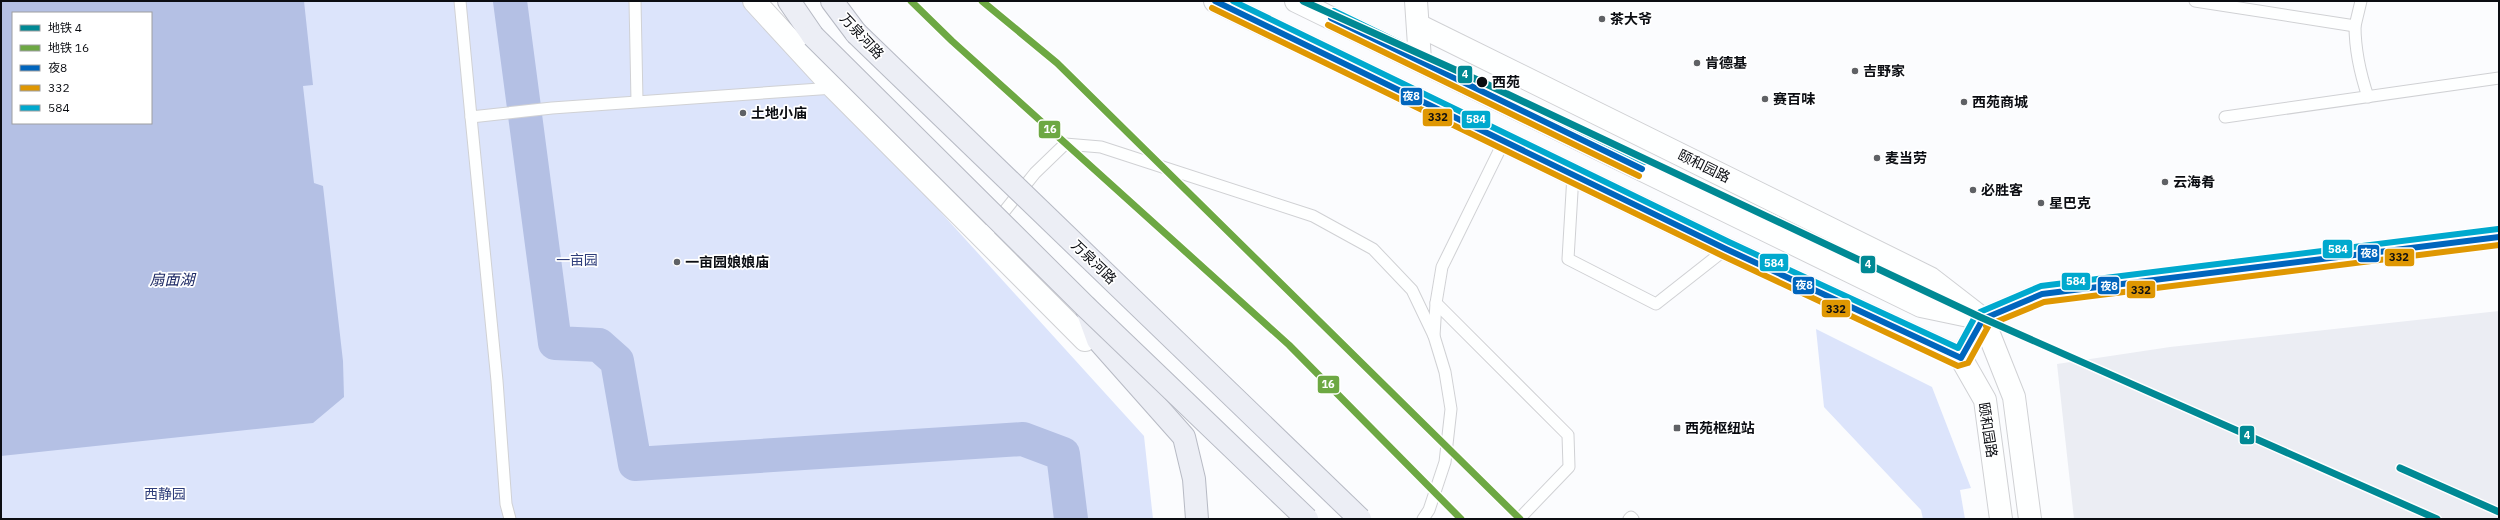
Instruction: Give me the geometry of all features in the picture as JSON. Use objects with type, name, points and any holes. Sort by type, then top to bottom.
[{"type":"highway","points":[[789,1],[812,36],[1086,307],[1307,519]]},
{"type":"highway","name":"万泉河路","points":[[832,1],[856,33],[1360,519]]},
{"type":"highway","points":[[1086,307],[1098,340],[1184,438],[1194,479],[1197,519]]},
{"type":"main road","points":[[754,1],[834,88],[1085,340]]},
{"type":"main road","points":[[1215,1],[1503,143],[1573,175],[1726,250],[1961,358],[1983,319]]},
{"type":"main road","points":[[1296,1],[1420,60],[1921,306],[1983,319],[2042,294],[2499,237]]},
{"type":"main road","points":[[1416,1],[1420,60]]},
{"type":"main road","name":"颐和园路","points":[[1418,25],[1930,278],[1983,319],[2014,397],[2030,519]]},
{"type":"main road","name":"颐和园路","points":[[1961,358],[1985,400],[2001,519]]},
{"type":"lane","points":[[460,1],[502,442],[506,504],[510,519]]},
{"type":"lane","points":[[635,1],[637,101]]},
{"type":"lane","points":[[2195,1],[2355,26]]},
{"type":"lane","points":[[2361,1],[2355,26],[2355,47],[2359,71],[2368,97]]},
{"type":"lane","points":[[2225,117],[2499,78]]},
{"type":"lane","points":[[470,117],[637,101],[834,88]]},
{"type":"lane","points":[[1434,336],[1436,303],[1442,267],[1503,143]]},
{"type":"lane","points":[[983,238],[1035,173],[1065,144],[1101,147],[1313,216],[1373,249],[1412,290],[1434,336],[1445,372],[1452,410],[1445,462],[1430,510],[1423,519]]},
{"type":"lane","points":[[1573,175],[1568,259],[1656,304],[1726,250]]},
{"type":"lane","points":[[1436,303],[1568,435],[1569,467],[1519,519]]},
{"type":"lane","points":[[1629,519],[1631,517],[1633,519]]},
{"type":"shaded area","points":[[2499,311],[2499,519],[2074,519],[2057,364],[2170,347]]},
{"type":"green space","name":"一亩园","points":[[1,1],[749,1],[1144,436],[1153,519],[1,519]]},
{"type":"green space","points":[[1816,329],[1932,387],[1971,488],[1960,490],[1965,519],[1923,519],[1921,510],[1824,407]]},
{"type":"water","name":"扇面湖","points":[[1,1],[304,1],[313,85],[303,86],[314,183],[323,186],[343,361],[344,397],[313,423],[1,456]]},
{"type":"waterway","points":[[510,1],[555,343],[599,345],[617,361],[635,464],[1023,439],[1063,454],[1071,519]]},
{"type":"metro line","name":"16","points":[[911,1],[952,41],[1289,345],[1461,519]]},
{"type":"metro line","name":"16","points":[[982,1],[1057,63],[1520,519]]},
{"type":"metro line","name":"4","points":[[1303,1],[1482,82],[1980,317],[2437,519]]},
{"type":"metro line","name":"4","points":[[2400,468],[2499,512]]},
{"type":"transit line","name":"夜8","points":[[1215,1],[1726,249],[1961,358],[1983,319]]},
{"type":"transit line","name":"584","points":[[1233,1],[1729,242],[1958,348],[1976,315]]},
{"type":"transit line","name":"332","points":[[1212,8],[1723,256],[1958,366],[1968,363],[1990,323]]},
{"type":"transit line","name":"584","points":[[1334,11],[1645,162]]},
{"type":"transit line","name":"夜8","points":[[1331,18],[1642,169]]},
{"type":"transit line","name":"332","points":[[1328,25],[1639,176]]},
{"type":"transit line","name":"584","points":[[1980,312],[2041,286],[2498,229]]},
{"type":"transit line","name":"夜8","points":[[1983,319],[2042,294],[2499,237]]},
{"type":"transit line","name":"332","points":[[1986,326],[2044,302],[2499,245]]},
{"type":"place","name":"茶大爷","points":[[1602,19]]},
{"type":"place","name":"肯德基","points":[[1697,63]]},
{"type":"place","name":"吉野家","points":[[1855,71]]},
{"type":"place","name":"西苑","points":[[1482,82]]},
{"type":"place","name":"赛百味","points":[[1765,99]]},
{"type":"place","name":"西苑商城","points":[[1964,102]]},
{"type":"place","name":"土地小庙","points":[[743,113]]},
{"type":"place","name":"麦当劳","points":[[1877,158]]},
{"type":"place","name":"云海肴","points":[[2165,182]]},
{"type":"place","name":"必胜客","points":[[1973,190]]},
{"type":"place","name":"星巴克","points":[[2041,203]]},
{"type":"place","name":"一亩园娘娘庙","points":[[677,262]]},
{"type":"place","name":"西苑枢纽站","points":[[1677,428]]},
{"type":"park label","name":"西静园","points":[[165,494]]}]
